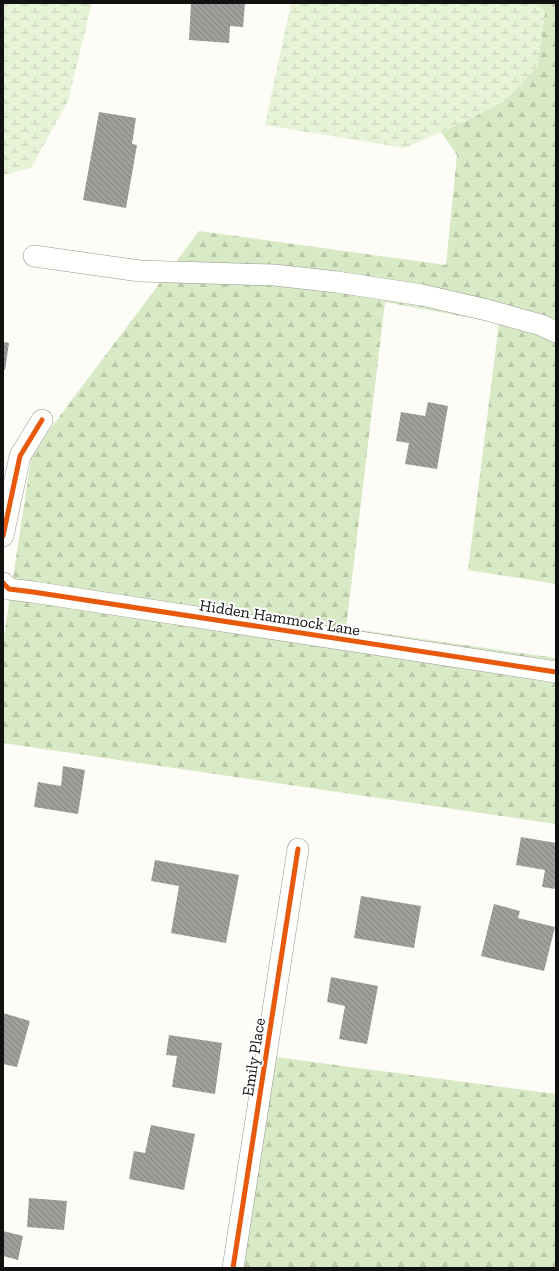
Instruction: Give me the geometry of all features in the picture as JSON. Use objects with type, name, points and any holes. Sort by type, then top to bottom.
[{"type":"street","points":[[34,256],[140,272],[274,275],[337,282],[430,297],[487,310],[541,325],[556,332]]},
{"type":"street","points":[[3,536],[20,456],[42,420]]},
{"type":"street","name":"Hidden Hammock Lane","points":[[3,583],[9,589],[556,672]]},
{"type":"street","name":"Emily Place","points":[[233,1268],[298,850]]},
{"type":"green space","points":[[3,3],[92,3],[68,101],[31,168],[3,175]]},
{"type":"green space","points":[[291,3],[535,3],[545,12],[537,67],[505,100],[472,118],[405,148],[265,125]]},
{"type":"green space","points":[[535,3],[556,3],[556,584],[468,570],[499,323],[385,302],[346,628],[556,658],[556,824],[3,743],[3,643],[32,453],[199,231],[446,265],[457,155],[441,132],[472,118],[505,100],[537,67],[545,12]]},
{"type":"green space","points":[[268,1056],[556,1094],[556,1268],[244,1268],[269,1066]]},
{"type":"building","points":[[191,3],[245,3],[243,27],[230,26],[229,43],[189,40]]},
{"type":"building","points":[[99,112],[136,118],[132,144],[137,145],[126,208],[83,200]]},
{"type":"building","points":[[3,342],[9,343],[5,370],[3,370]]},
{"type":"building","points":[[428,402],[448,406],[437,469],[405,464],[409,443],[396,441],[401,412],[425,416]]},
{"type":"building","points":[[63,766],[85,770],[78,814],[34,807],[38,782],[61,786]]},
{"type":"building","points":[[521,837],[556,843],[556,889],[542,887],[545,870],[516,865]]},
{"type":"building","points":[[155,860],[239,875],[226,943],[171,933],[179,886],[151,881]]},
{"type":"building","points":[[361,896],[421,906],[414,948],[354,938]]},
{"type":"building","points":[[494,904],[520,911],[518,918],[555,927],[544,971],[481,956]]},
{"type":"building","points":[[331,977],[378,986],[367,1044],[339,1039],[345,1006],[327,1002]]},
{"type":"building","points":[[3,1013],[30,1021],[17,1067],[3,1064]]},
{"type":"building","points":[[169,1035],[222,1043],[215,1094],[172,1087],[177,1056],[166,1055]]},
{"type":"building","points":[[151,1125],[195,1134],[184,1190],[129,1179],[134,1151],[145,1153]]},
{"type":"building","points":[[29,1198],[67,1201],[64,1230],[27,1227]]},
{"type":"building","points":[[3,1231],[23,1236],[18,1260],[3,1256]]},
{"type":"cycle path","points":[[3,536],[20,456],[42,420]]},
{"type":"cycle path","points":[[3,583],[9,589],[556,672]]},
{"type":"cycle path","points":[[233,1268],[298,849]]}]
